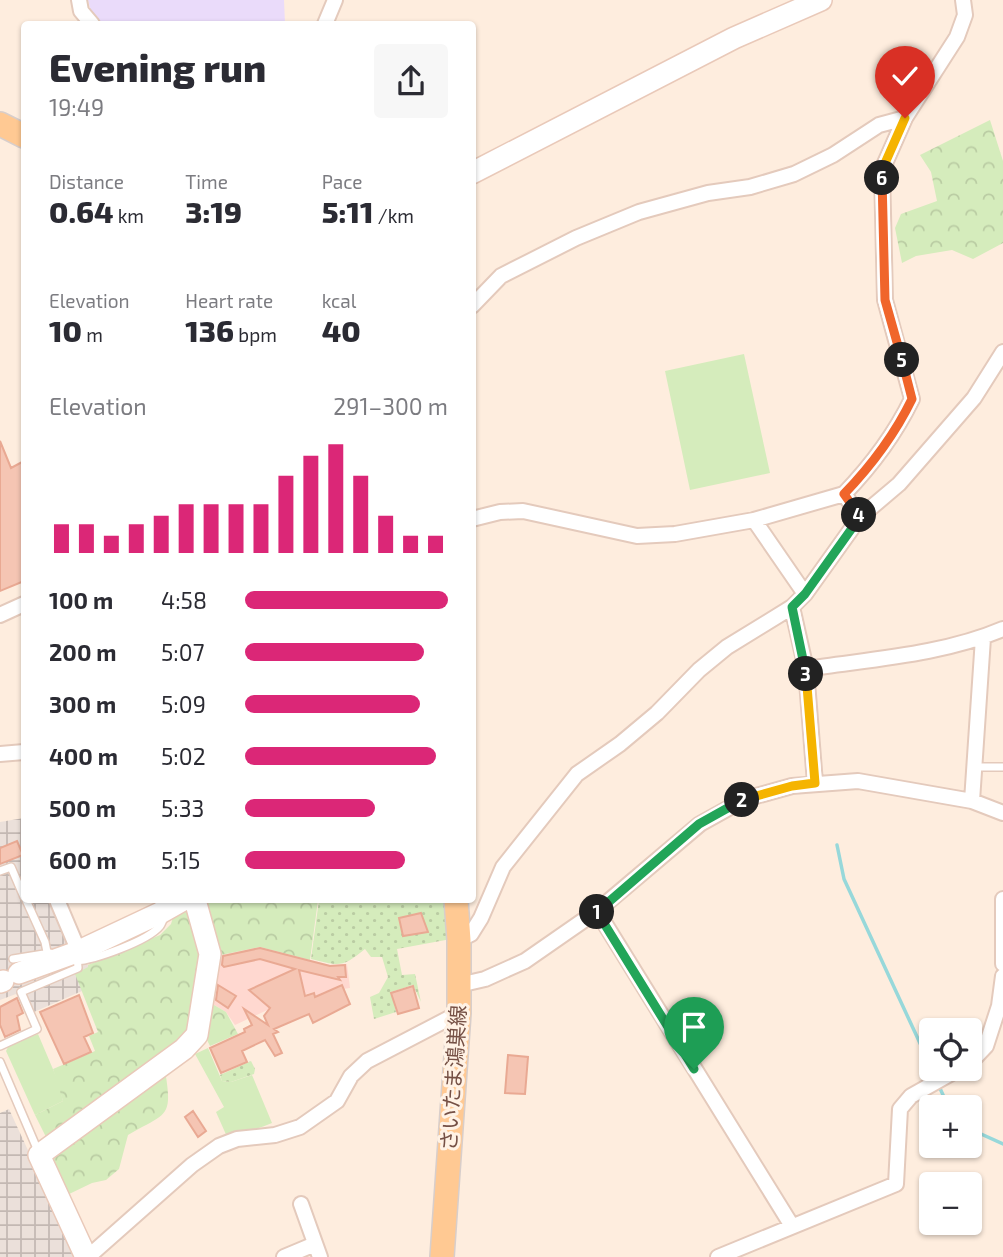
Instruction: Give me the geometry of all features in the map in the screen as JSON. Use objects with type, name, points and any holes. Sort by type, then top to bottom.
[{"type":"main road","points":[[0,124],[21,134]]},
{"type":"main road","name":"さいたま鴻巣線","points":[[442,1257],[459,1013],[456,903]]},
{"type":"street","points":[[79,0],[81,11],[89,21]]},
{"type":"street","points":[[326,21],[335,0]]},
{"type":"street","points":[[476,171],[734,38],[821,0]]},
{"type":"street","points":[[476,518],[500,512],[523,511],[637,536],[675,534],[754,520],[844,494],[870,467],[898,428],[912,399],[885,300],[882,170],[905,118],[957,37],[965,15],[963,0]]},
{"type":"street","points":[[476,302],[501,276],[576,238],[639,212],[708,193],[750,187],[794,174],[833,155],[880,125],[905,118]]},
{"type":"street","points":[[459,940],[471,934],[481,919],[503,867],[577,774],[621,744],[727,647],[792,607],[805,594],[860,517],[899,484],[974,398],[1003,352]]},
{"type":"street","points":[[844,494],[860,517]]},
{"type":"street","points":[[754,520],[805,594]]},
{"type":"street","points":[[792,607],[806,669],[815,783]]},
{"type":"street","points":[[0,615],[21,609]]},
{"type":"street","points":[[806,669],[938,649],[983,638],[1003,629]]},
{"type":"street","points":[[972,801],[983,638]]},
{"type":"street","points":[[0,754],[21,752]]},
{"type":"street","points":[[459,985],[485,979],[525,961],[597,911],[699,824],[745,799],[792,786],[858,781],[972,801],[1003,813]]},
{"type":"street","points":[[1003,899],[1003,964]]},
{"type":"street","points":[[58,903],[68,955]]},
{"type":"street","points":[[196,903],[210,954],[197,1035],[184,1049],[39,1155],[87,1257],[192,1165],[219,1146],[237,1139],[275,1135],[300,1127],[337,1101],[351,1076],[367,1061],[459,1013]]},
{"type":"street","points":[[9,973],[68,955],[176,904]]},
{"type":"street","points":[[597,911],[792,1226]]},
{"type":"street","points":[[982,1050],[986,1046],[999,1006],[1003,976]]},
{"type":"street","points":[[718,1257],[896,1184],[900,1109],[911,1096],[938,1081]]},
{"type":"street","points":[[284,1257],[317,1250],[301,1204]]},
{"type":"lane","points":[[974,767],[1003,766]]},
{"type":"lane","points":[[0,872],[11,867],[21,889]]},
{"type":"lane","points":[[0,1046],[37,1030],[21,992],[78,968],[68,955],[45,942],[27,903]]},
{"type":"lane","points":[[0,1062],[39,1155]]},
{"type":"shaded area","points":[[88,0],[284,0],[285,21],[99,21],[92,15]]},
{"type":"shaded area","points":[[21,818],[21,903],[52,903],[66,935],[89,967],[82,991],[34,1012],[28,999],[21,1002],[16,994],[0,1000],[0,822]]},
{"type":"shaded area","points":[[260,947],[330,965],[347,964],[350,988],[336,990],[328,995],[326,991],[316,996],[314,992],[293,998],[235,1025],[226,1012],[209,1002],[216,956]]},
{"type":"shaded area","points":[[9,1109],[77,1257],[0,1257],[0,1113]]},
{"type":"green space","points":[[990,120],[1003,161],[1003,243],[973,259],[952,250],[916,256],[902,263],[895,228],[901,214],[937,201],[931,172],[920,155]]},
{"type":"green space","points":[[744,354],[770,473],[690,490],[665,371]]},
{"type":"green space","points":[[318,903],[310,960],[260,947],[216,956],[206,905]]},
{"type":"green space","points":[[319,903],[447,903],[451,939],[397,949],[402,975],[415,974],[421,1002],[413,985],[391,992],[396,1012],[374,1019],[370,997],[379,993],[388,977],[382,957],[371,957],[365,949],[351,960],[340,964],[311,959]]},
{"type":"green space","points":[[187,907],[197,940],[199,963],[188,1031],[175,1046],[48,1141],[35,1115],[63,1101],[53,1069],[95,1051],[89,1036],[98,1032],[75,974],[88,965],[160,935],[171,924],[174,914]]},
{"type":"green space","points":[[209,1002],[226,1012],[238,1034],[210,1046],[207,1040],[202,1039]]},
{"type":"green space","points":[[38,1034],[58,1081],[63,1101],[35,1115],[6,1051],[9,1045]]},
{"type":"green space","points":[[208,1048],[222,1081],[231,1082],[252,1075],[272,1123],[228,1139],[216,1112],[224,1107],[195,1054]]},
{"type":"green space","points":[[251,1061],[254,1074],[231,1082],[222,1081],[220,1075]]},
{"type":"green space","points":[[165,1070],[167,1106],[159,1117],[128,1135],[119,1169],[106,1180],[92,1183],[65,1196],[48,1159]]},
{"type":"building","points":[[0,441],[11,468],[21,463],[21,582],[0,591]]},
{"type":"building","points":[[17,841],[21,856],[0,864],[0,848]]},
{"type":"building","points":[[421,913],[428,932],[403,936],[399,918]]},
{"type":"building","points":[[260,948],[330,966],[345,965],[346,977],[338,977],[340,980],[299,970],[305,996],[314,993],[315,997],[342,985],[350,1004],[313,1023],[309,1014],[274,1029],[278,1032],[273,1034],[282,1053],[275,1056],[265,1040],[242,1051],[247,1062],[221,1073],[210,1048],[245,1032],[244,1029],[252,1025],[244,1009],[268,1025],[264,1016],[270,1008],[249,990],[295,969],[260,959],[224,967],[222,965],[223,956]]},
{"type":"building","points":[[218,985],[236,996],[228,1008],[216,1000]]},
{"type":"building","points":[[413,986],[419,1008],[398,1014],[391,993]]},
{"type":"building","points":[[79,995],[93,1033],[84,1037],[91,1052],[64,1064],[40,1012]]},
{"type":"building","points":[[17,998],[23,1013],[17,1016],[20,1030],[5,1037],[0,1025],[0,1007]]},
{"type":"building","points":[[508,1055],[528,1057],[525,1094],[505,1093]]},
{"type":"building","points":[[193,1111],[206,1131],[198,1137],[185,1117]]},
{"type":"waterway","points":[[837,845],[844,879],[919,1041]]},
{"type":"waterway","points":[[938,1084],[943,1095]]},
{"type":"waterway","points":[[982,1134],[1003,1144]]},
{"type":"route","points":[[694,1069],[597,911],[699,824],[745,799],[792,786],[815,783],[806,669],[792,607],[805,594],[860,517],[844,494],[870,467],[898,428],[912,399],[885,300],[882,170],[905,118]]}]
